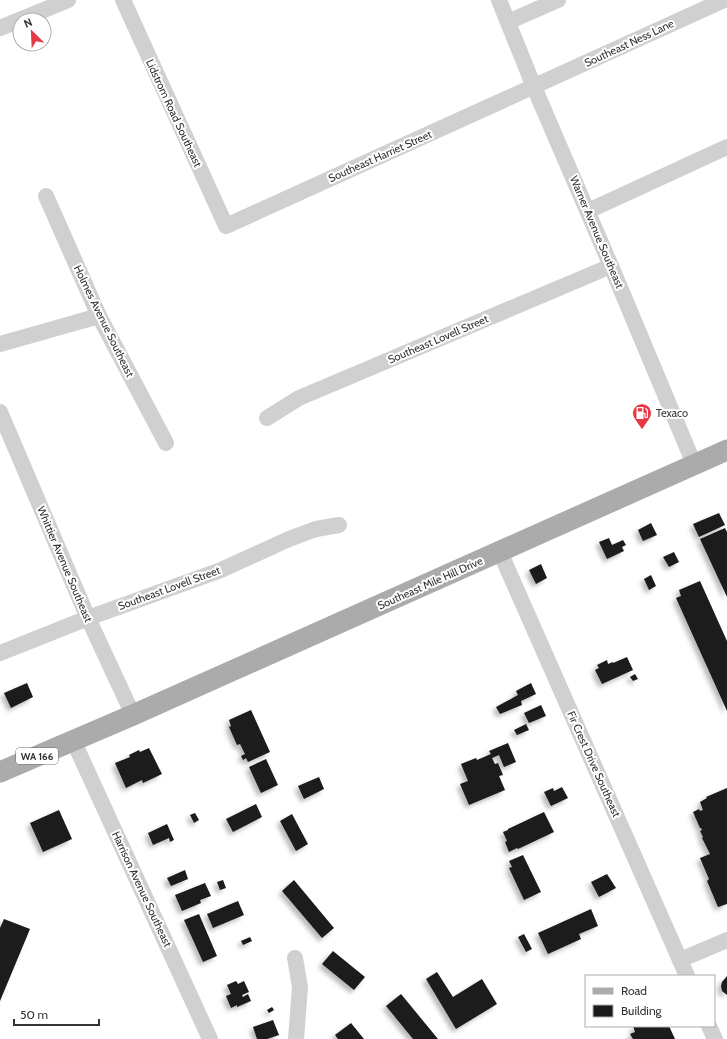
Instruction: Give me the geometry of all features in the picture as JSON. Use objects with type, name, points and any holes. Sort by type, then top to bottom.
[{"type":"main road","name":"Southeast Mile Hill Drive","points":[[133,715],[727,450]]},
{"type":"main road","name":"WA 166","points":[[0,772],[133,715]]},
{"type":"street","points":[[0,28],[68,0]]},
{"type":"street","name":"Lidstrom Road Southeast","points":[[123,0],[226,226]]},
{"type":"street","name":"Warner Avenue Southeast","points":[[499,0],[534,87],[588,211],[694,464]]},
{"type":"street","points":[[508,22],[558,0]]},
{"type":"street","name":"Southeast Ness Lane","points":[[534,87],[724,0]]},
{"type":"street","name":"Southeast Harriet Street","points":[[226,226],[534,87]]},
{"type":"street","points":[[588,211],[727,147]]},
{"type":"street","name":"Holmes Avenue Southeast","points":[[46,196],[99,316],[166,443]]},
{"type":"street","name":"Southeast Lovell Street","points":[[267,418],[299,398],[611,266]]},
{"type":"street","points":[[0,344],[99,316]]},
{"type":"street","name":"Whittier Avenue Southeast","points":[[0,412],[88,618],[133,715]]},
{"type":"street","name":"Southeast Lovell Street","points":[[0,653],[88,618],[221,570],[288,539],[316,529],[339,525]]},
{"type":"street","name":"Fir Crest Drive Southeast","points":[[500,552],[687,975]]},
{"type":"street","name":"Harrison Avenue Southeast","points":[[74,740],[210,1039]]},
{"type":"street","points":[[680,960],[727,940]]},
{"type":"street","points":[[295,958],[300,987],[296,1039]]},
{"type":"street","points":[[709,1027],[715,1039]]},
{"type":"building","points":[[719,513],[725,525],[699,537],[693,524]]},
{"type":"building","points":[[651,523],[657,535],[643,541],[638,530]]},
{"type":"building","points":[[725,528],[727,532],[727,597],[700,539]]},
{"type":"building","points":[[609,538],[612,545],[623,540],[626,545],[622,547],[624,551],[607,559],[599,542]]},
{"type":"building","points":[[674,552],[679,562],[669,567],[663,557]]},
{"type":"building","points":[[541,564],[547,578],[536,584],[529,570]]},
{"type":"building","points":[[651,575],[656,586],[649,590],[644,579]]},
{"type":"building","points":[[700,581],[727,641],[727,711],[676,598],[681,596],[679,590]]},
{"type":"building","points":[[627,657],[633,670],[602,684],[595,670],[599,668],[597,665],[607,660],[608,664]]},
{"type":"building","points":[[635,674],[638,679],[633,681],[630,677]]},
{"type":"building","points":[[27,683],[33,697],[11,708],[4,693]]},
{"type":"building","points":[[531,683],[536,694],[521,701],[522,705],[500,714],[496,707],[518,695],[516,691]]},
{"type":"building","points":[[541,705],[546,716],[529,723],[524,713]]},
{"type":"building","points":[[251,710],[270,752],[248,762],[246,758],[243,760],[241,756],[245,754],[240,744],[237,745],[229,727],[231,726],[229,720]]},
{"type":"building","points":[[526,724],[529,730],[517,735],[514,730]]},
{"type":"building","points":[[508,743],[516,762],[504,767],[499,755],[492,758],[495,764],[498,763],[503,775],[499,776],[505,790],[469,805],[460,784],[468,781],[461,764],[476,758],[477,760],[491,754],[489,751]]},
{"type":"building","points":[[149,748],[162,774],[143,783],[142,780],[126,788],[115,763],[130,757],[129,755],[139,750],[140,752]]},
{"type":"building","points":[[266,759],[278,785],[261,793],[249,767]]},
{"type":"building","points":[[319,777],[324,789],[304,799],[298,786]]},
{"type":"building","points":[[562,787],[568,798],[551,806],[544,792],[553,788],[554,791]]},
{"type":"building","points":[[727,788],[727,904],[718,907],[707,881],[709,879],[700,858],[710,854],[702,838],[703,837],[700,831],[702,830],[693,812],[699,809],[700,811],[703,810],[700,802],[707,798],[706,797]]},
{"type":"building","points":[[256,804],[262,817],[233,832],[226,819]]},
{"type":"building","points":[[59,810],[72,839],[43,852],[30,823]]},
{"type":"building","points":[[544,812],[554,832],[509,852],[505,842],[507,841],[503,832]]},
{"type":"building","points":[[195,813],[199,820],[194,823],[190,815]]},
{"type":"building","points":[[292,814],[308,844],[296,851],[280,821]]},
{"type":"building","points":[[167,824],[174,840],[170,842],[169,838],[153,845],[148,833]]},
{"type":"building","points":[[523,855],[541,892],[524,900],[509,868],[512,867],[509,861]]},
{"type":"building","points":[[185,870],[188,879],[171,886],[167,878]]},
{"type":"building","points":[[607,874],[616,888],[599,897],[591,882]]},
{"type":"building","points":[[223,880],[226,888],[220,890],[217,882]]},
{"type":"building","points":[[294,880],[334,928],[322,938],[282,891]]},
{"type":"building","points":[[205,883],[211,896],[200,900],[201,903],[182,911],[175,895]]},
{"type":"building","points":[[238,901],[244,915],[213,928],[207,914]]},
{"type":"building","points":[[591,909],[598,926],[579,934],[581,939],[548,954],[538,933]]},
{"type":"building","points":[[199,914],[217,956],[203,962],[184,920]]},
{"type":"building","points":[[4,919],[30,929],[0,1001],[0,928]]},
{"type":"building","points":[[524,934],[532,949],[526,952],[518,937]]},
{"type":"building","points":[[250,937],[252,941],[243,945],[241,941]]},
{"type":"building","points":[[333,951],[365,977],[354,990],[322,964]]},
{"type":"building","points":[[437,972],[453,997],[482,979],[497,1004],[456,1029],[426,979]]},
{"type":"building","points":[[727,976],[727,995],[722,991],[721,986],[722,982]]},
{"type":"building","points":[[236,981],[238,984],[244,981],[249,992],[242,995],[243,997],[248,994],[251,1001],[231,1008],[226,996],[231,994],[227,985]]},
{"type":"building","points":[[401,994],[438,1039],[413,1039],[386,1006]]},
{"type":"building","points":[[272,1007],[274,1010],[269,1013],[267,1010]]},
{"type":"building","points":[[273,1020],[279,1035],[267,1039],[257,1039],[253,1027]]},
{"type":"building","points":[[351,1023],[364,1039],[338,1039],[335,1035]]},
{"type":"building","points":[[633,1027],[669,1027],[675,1039],[633,1039],[630,1034],[635,1032]]},
{"type":"place","name":"Texaco","points":[[642,430]]}]
